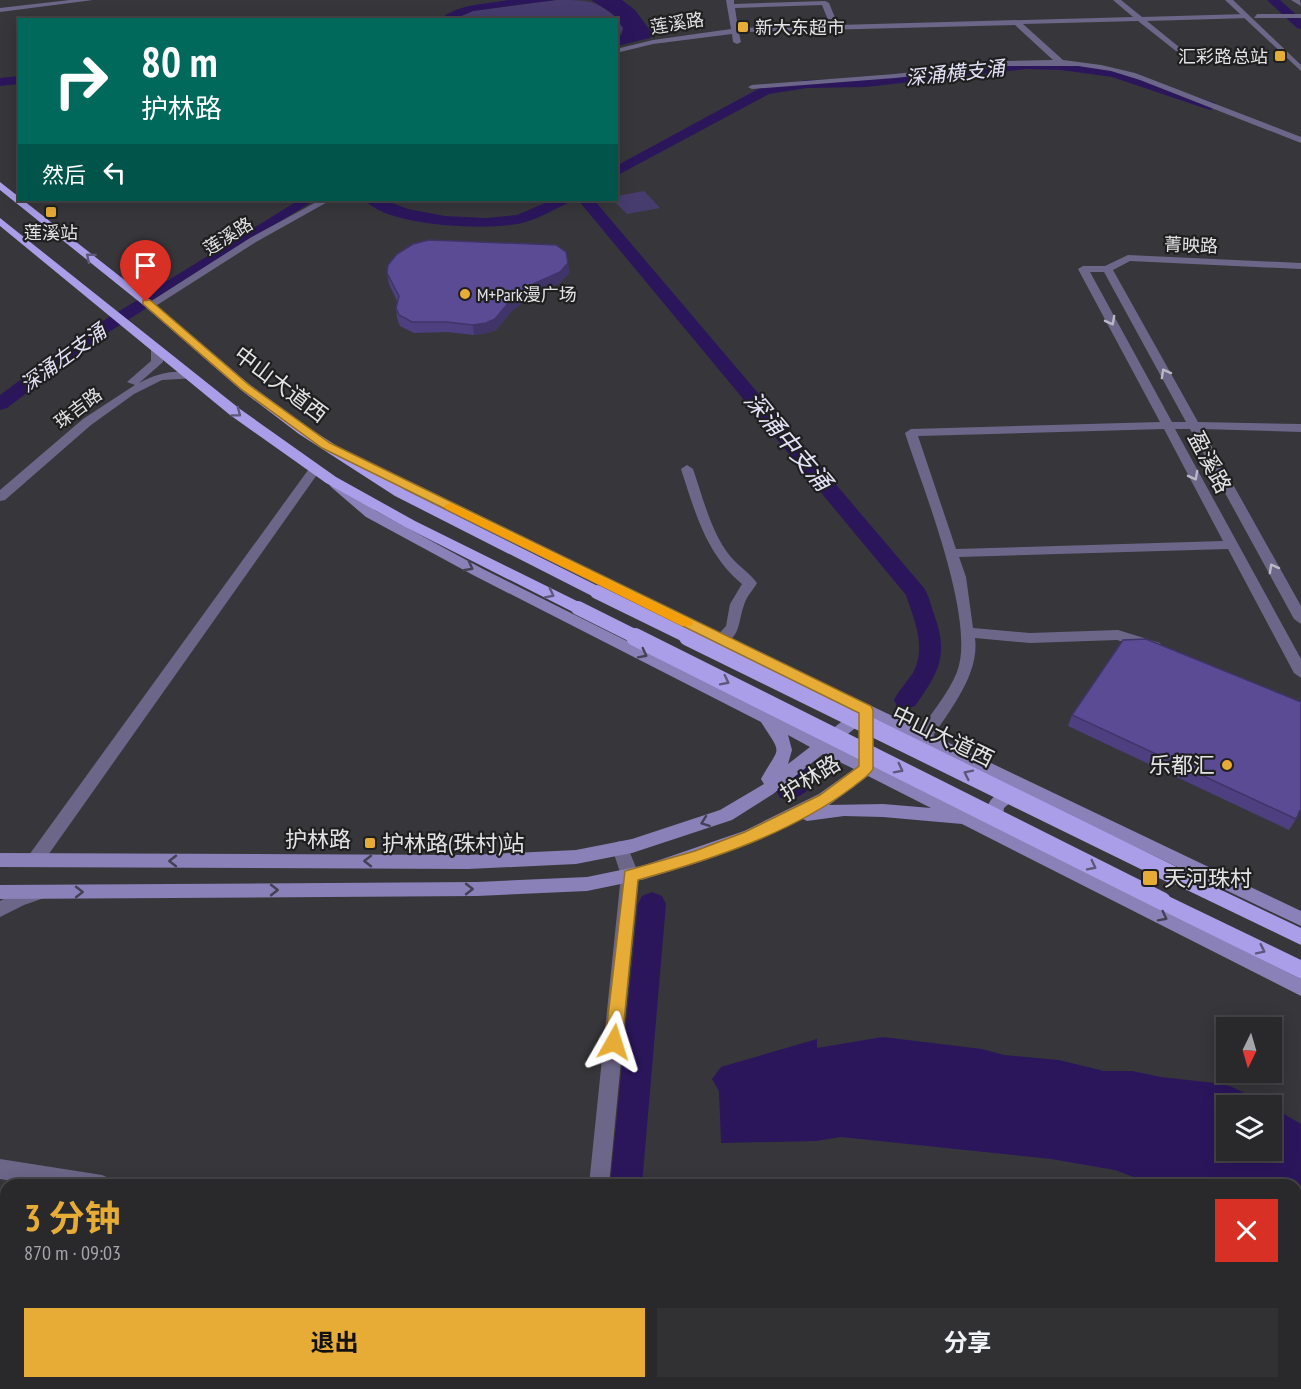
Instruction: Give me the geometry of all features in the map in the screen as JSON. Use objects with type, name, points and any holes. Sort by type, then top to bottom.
[{"type":"highway","name":"中山大道西","points":[[0,185],[18,199]]},
{"type":"highway","name":"中山大道西","points":[[20,201],[148,303],[245,387],[326,446],[400,493],[1301,937]]},
{"type":"highway","points":[[0,221],[114,316],[235,412],[331,480],[410,524],[1301,970]]},
{"type":"main road","points":[[326,446],[720,640],[1301,919]]},
{"type":"main road","points":[[331,480],[371,514],[397,529],[820,746],[1009,839],[1301,988]]},
{"type":"main road","name":"护林路","points":[[0,860],[480,862],[576,857],[620,848],[726,815],[757,796],[866,710]]},
{"type":"main road","name":"护林路","points":[[0,892],[536,888],[587,884],[630,875],[697,856],[750,837],[825,799],[866,769],[866,710]]},
{"type":"main road","points":[[757,796],[780,766],[785,754],[784,743],[778,731],[764,716]]},
{"type":"main road","points":[[1009,839],[997,822],[995,814],[998,802],[1012,794],[1044,795]]},
{"type":"main road","points":[[789,818],[822,811],[889,811],[973,821]]},
{"type":"street","points":[[0,10],[89,0]]},
{"type":"street","points":[[1117,0],[1176,49]]},
{"type":"street","points":[[1229,0],[1301,69]]},
{"type":"street","points":[[1240,0],[1301,57]]},
{"type":"street","points":[[1295,0],[1301,4]]},
{"type":"street","points":[[737,42],[730,3],[825,3],[835,28]]},
{"type":"street","name":"莲溪路","points":[[618,51],[653,42],[735,31],[1246,16]]},
{"type":"street","points":[[1257,16],[1298,16]]},
{"type":"street","points":[[1016,22],[1060,62]]},
{"type":"street","points":[[752,87],[814,80],[891,77],[1005,62],[1060,62],[1101,67],[1136,76],[1251,117],[1301,140]]},
{"type":"street","name":"莲溪路","points":[[148,303],[253,240],[324,201]]},
{"type":"street","name":"菁映路","points":[[1083,270],[1107,269],[1128,258],[1301,266]]},
{"type":"street","name":"盈溪路","points":[[1107,269],[1301,619]]},
{"type":"street","name":"盈溪路","points":[[1083,270],[1301,673]]},
{"type":"street","name":"珠吉路","points":[[0,483],[48,443],[154,367],[159,357],[157,349]]},
{"type":"street","name":"珠吉路","points":[[0,497],[87,422],[130,392],[159,377],[192,376]]},
{"type":"street","points":[[924,738],[964,672],[969,648],[959,577],[911,433],[1166,425],[1301,428]]},
{"type":"street","points":[[35,860],[315,469]]},
{"type":"street","points":[[687,470],[710,535],[721,556],[735,572],[750,583],[737,604],[732,628],[720,640]]},
{"type":"street","points":[[952,553],[1231,545]]},
{"type":"street","points":[[967,632],[1030,638],[1118,636],[1140,641],[1172,654]]},
{"type":"street","points":[[600,1179],[630,875],[620,848]]},
{"type":"street","points":[[0,910],[19,899],[43,892]]},
{"type":"street","points":[[0,1169],[64,1179]]},
{"type":"shaded area","points":[[508,0],[556,0],[473,11],[456,18],[442,18],[455,10]]},
{"type":"shaded area","points":[[556,0],[578,0],[602,7],[615,18],[458,18],[473,11]]},
{"type":"shaded area","points":[[591,0],[622,0],[635,10],[652,33],[650,38],[618,46],[618,37],[622,34],[623,28],[613,14]]},
{"type":"shaded area","points":[[618,21],[624,28],[618,37]]},
{"type":"shaded area","points":[[644,191],[660,208],[627,214],[614,201],[618,201],[618,196]]},
{"type":"shaded area","points":[[297,201],[313,201],[167,291],[159,286]]},
{"type":"shaded area","points":[[883,1037],[982,1049],[1004,1055],[1059,1060],[1104,1071],[1132,1071],[1230,1086],[1248,1095],[1216,1095],[1216,1161],[1282,1161],[1282,1113],[1301,1124],[1301,1179],[1139,1179],[1115,1170],[1051,1159],[841,1137],[816,1141],[721,1143],[719,1091],[712,1079],[721,1067],[817,1039],[817,1048]]},
{"type":"building","name":"M+Park漫广场","points":[[429,240],[556,245],[566,252],[568,263],[560,272],[529,286],[510,301],[495,319],[486,323],[473,325],[412,322],[399,315],[396,308],[399,296],[387,273],[388,265],[397,254],[413,244]]},
{"type":"building","name":"乐都汇","points":[[1146,639],[1301,702],[1301,808],[1296,819],[1072,715],[1123,640]]},
{"type":"waterway","points":[[1273,0],[1301,25]]},
{"type":"waterway","name":"深涌横支涌","points":[[618,171],[765,91],[807,84],[866,83],[1026,65],[1061,66],[1114,73],[1210,106]]},
{"type":"waterway","points":[[0,82],[18,80]]},
{"type":"waterway","name":"深涌横支涌","points":[[375,201],[404,213],[423,217],[486,223],[520,219],[561,201]]},
{"type":"waterway","name":"深涌中支涌","points":[[587,201],[916,593],[930,638],[930,660],[926,671],[906,700]]},
{"type":"waterway","name":"深涌左支涌","points":[[0,404],[92,335],[191,273]]},
{"type":"waterway","name":"深涌中支涌","points":[[789,791],[805,777]]},
{"type":"waterway","name":"深涌中支涌","points":[[627,1179],[652,904]]},
{"type":"slow traffic","points":[[450,506],[687,623]]},
{"type":"place","name":"新大东超市","points":[[743,27]]},
{"type":"place","name":"汇彩路总站","points":[[1280,56]]},
{"type":"place","name":"莲溪站","points":[[51,212]]},
{"type":"place","name":"M+Park漫广场","points":[[465,294]]},
{"type":"place","name":"乐都汇","points":[[1227,765]]},
{"type":"place","name":"护林路(珠村)站","points":[[370,843]]},
{"type":"place","name":"天河珠村","points":[[1150,878]]},
{"type":"route","points":[[146,302],[245,387],[326,446],[866,710],[866,769],[825,799],[750,837],[697,856],[630,875],[614,1042]]}]
